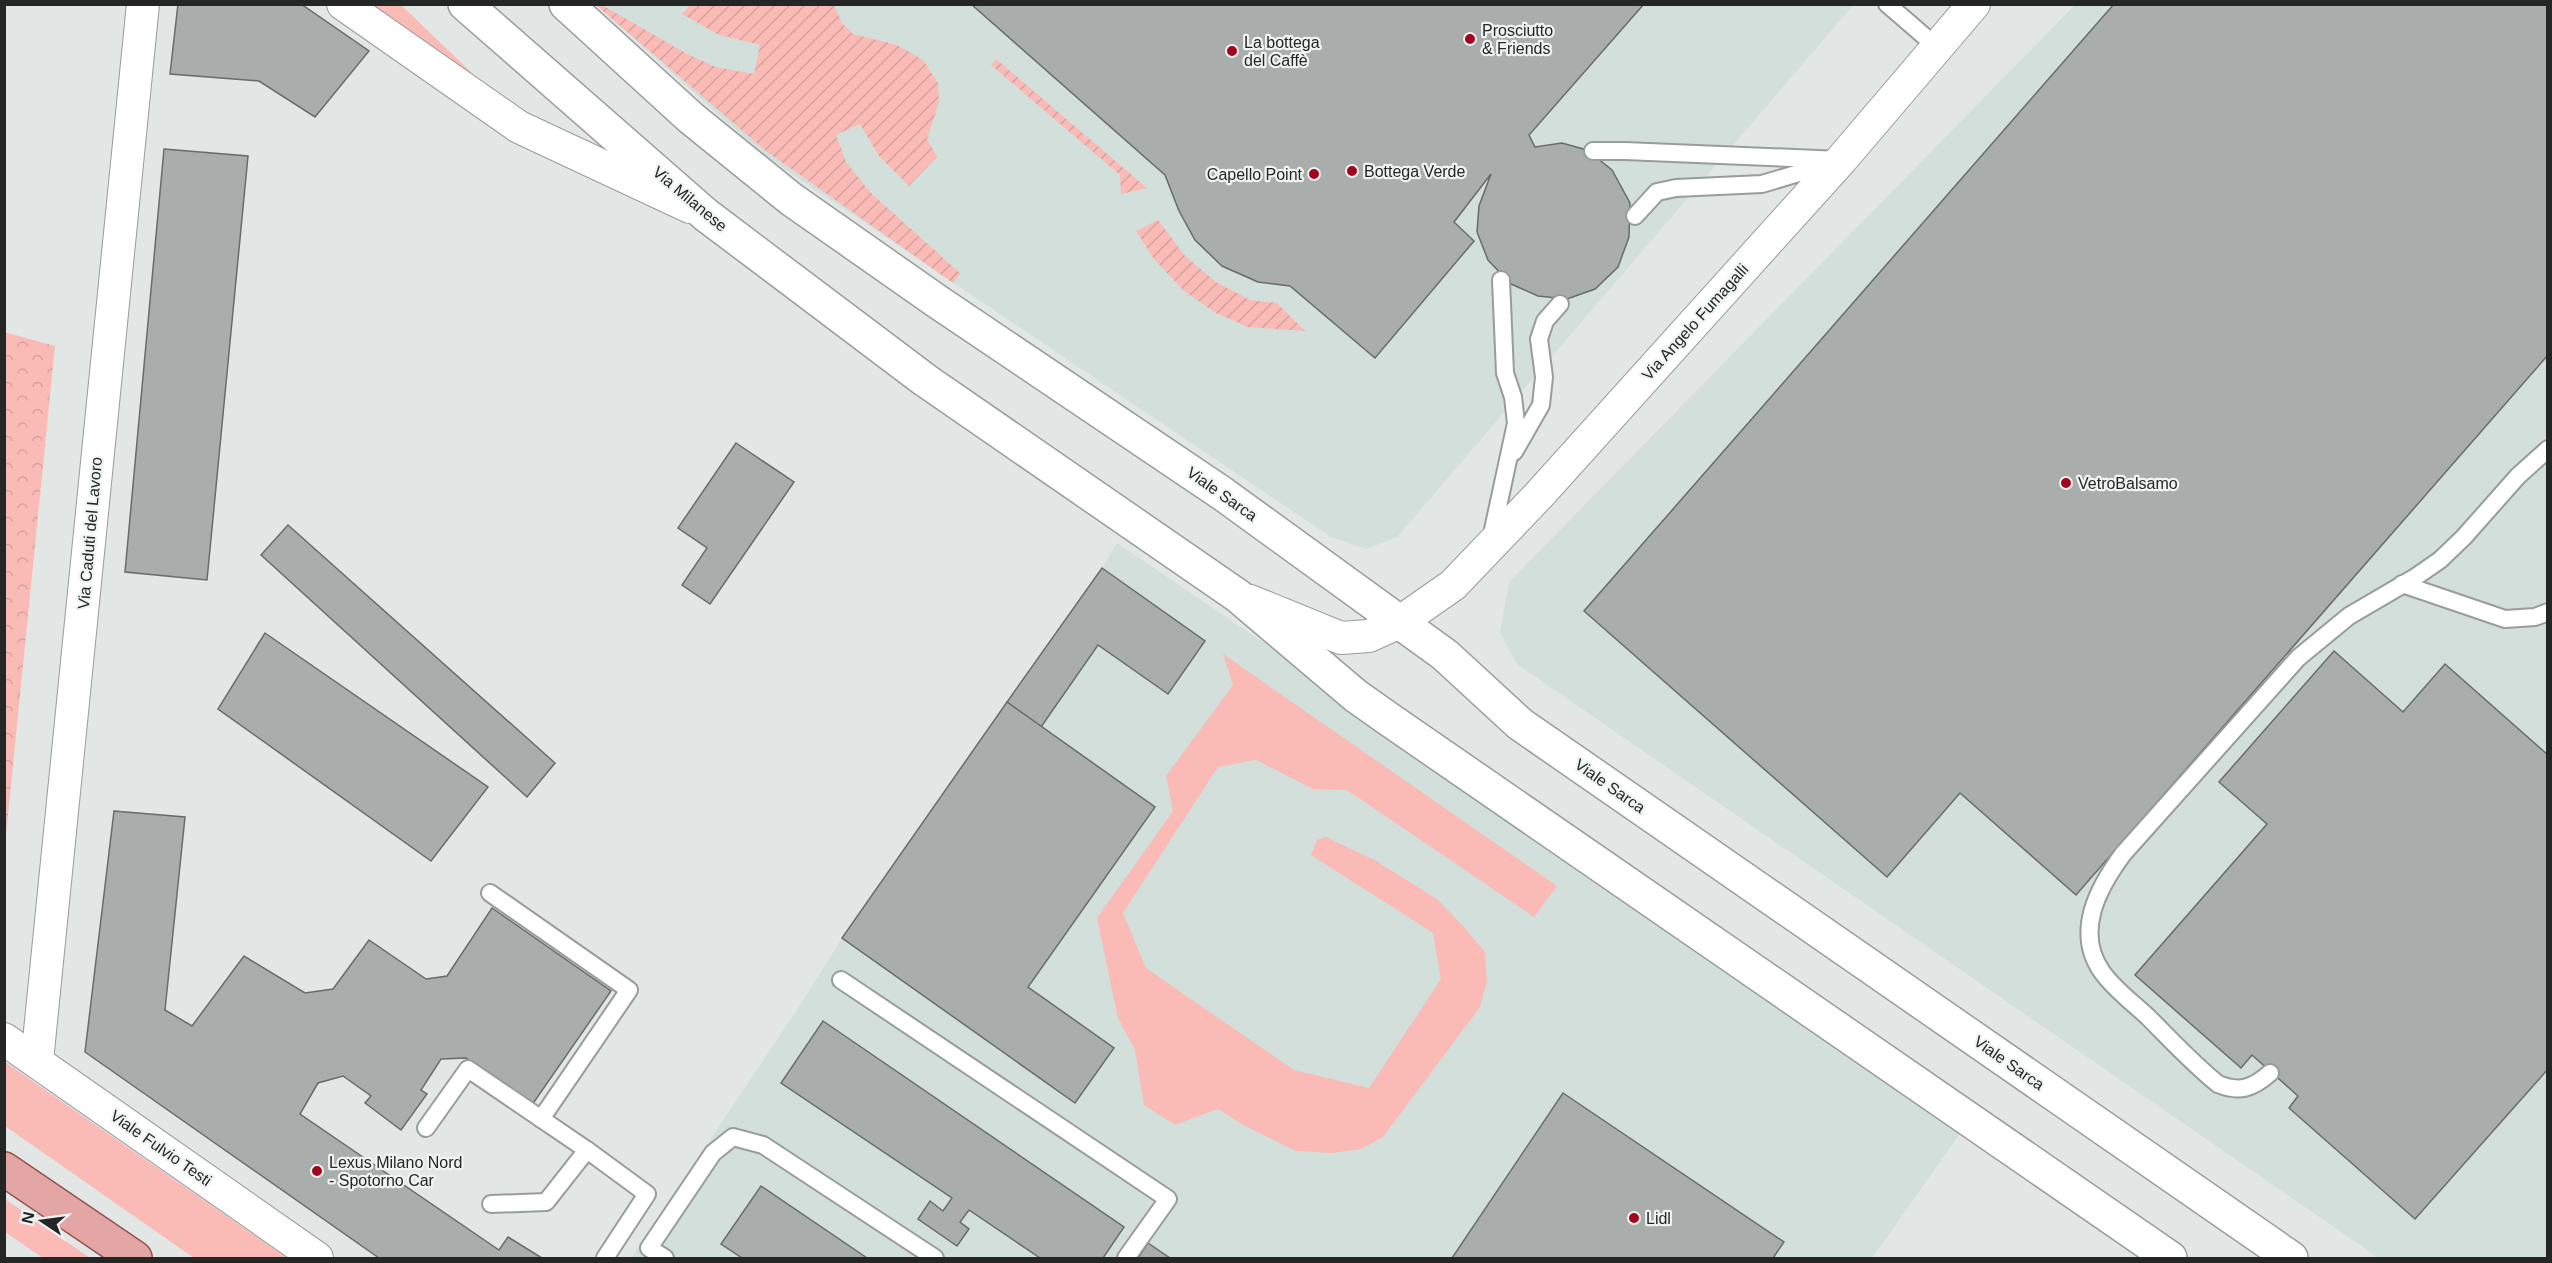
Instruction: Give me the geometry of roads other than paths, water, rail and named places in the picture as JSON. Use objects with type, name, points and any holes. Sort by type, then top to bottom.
[{"type":"main road","points":[[4,1169],[135,1258]]},
{"type":"street","name":"Via Caduti del Lavoro","points":[[38,1061],[143,4]]},
{"type":"street","points":[[343,4],[519,127],[706,215]]},
{"type":"street","name":"Via Milanese","points":[[465,4],[706,215],[925,380],[1238,596]]},
{"type":"street","name":"Viale Sarca","points":[[566,4],[745,164],[791,199],[938,302],[1223,494],[1445,655],[1520,724],[2290,1258]]},
{"type":"street","name":"Via Angelo Fumagalli","points":[[1238,596],[1341,638],[1369,636],[1401,622],[1454,585],[1841,160],[1974,4]]},
{"type":"street","points":[[1238,596],[1356,696],[2170,1258]]},
{"type":"street","name":"Viale Fulvio Testi","points":[[4,1039],[317,1258]]},
{"type":"lane","points":[[1887,4],[1938,48]]},
{"type":"lane","points":[[1593,151],[1625,150],[1841,160]]},
{"type":"lane","points":[[1635,216],[1657,192],[1676,188],[1762,184],[1841,160]]},
{"type":"lane","points":[[1489,549],[1516,423],[1513,397],[1505,373],[1501,280]]},
{"type":"lane","points":[[1508,463],[1541,405],[1544,377],[1539,339],[1545,321],[1560,304]]},
{"type":"lane","points":[[2270,1073],[2254,1085],[2240,1090],[2218,1084],[2103,972],[2091,950],[2089,926],[2107,878],[2123,854],[2285,671],[2309,647],[2349,616],[2428,569],[2453,548],[2518,476],[2547,449]]},
{"type":"lane","points":[[2402,584],[2505,619],[2535,617],[2547,612]]},
{"type":"lane","points":[[490,893],[628,990],[542,1119]]},
{"type":"lane","points":[[841,980],[1168,1199],[1126,1258]]},
{"type":"lane","points":[[426,1128],[468,1070],[587,1150],[647,1194],[605,1258]]},
{"type":"lane","points":[[665,1258],[649,1248],[713,1154],[733,1137],[763,1145],[935,1258]]},
{"type":"lane","points":[[491,1204],[546,1202],[587,1150]]},
{"type":"place","name":"Prosciutto & Friends","points":[[1470,39]]},
{"type":"place","name":"La bottega del Caffè","points":[[1232,51]]},
{"type":"place","name":"Bottega Verde","points":[[1352,171]]},
{"type":"place","name":"Capello Point","points":[[1314,174]]},
{"type":"place","name":"VetroBalsamo","points":[[2066,483]]},
{"type":"place","name":"Lexus Milano Nord - Spotorno Car","points":[[317,1171]]},
{"type":"place","name":"Lidl","points":[[1634,1218]]}]
